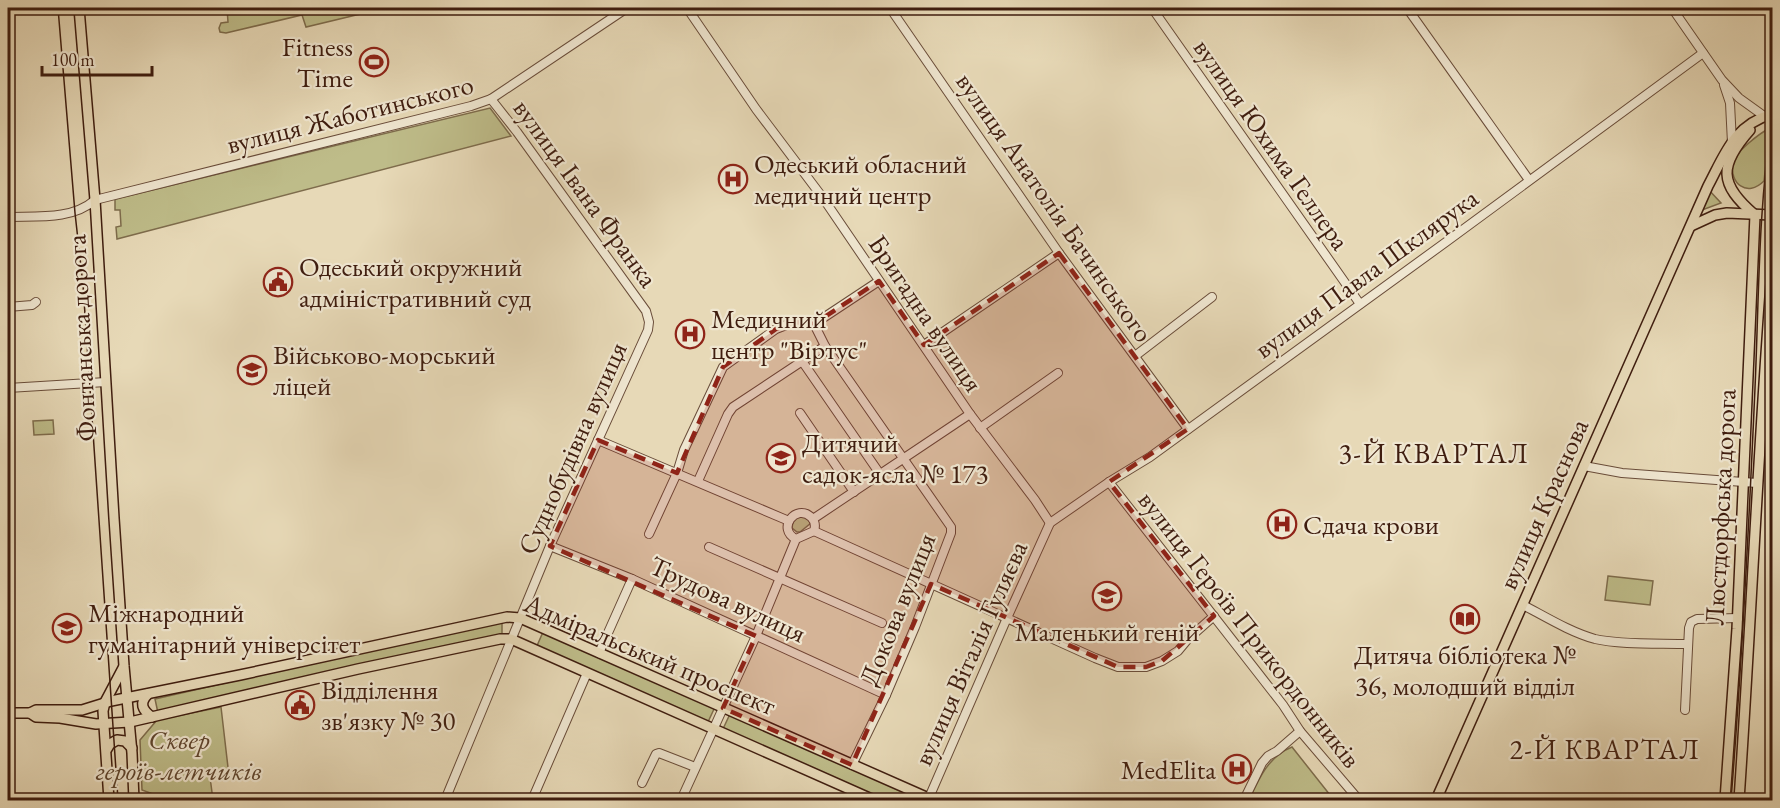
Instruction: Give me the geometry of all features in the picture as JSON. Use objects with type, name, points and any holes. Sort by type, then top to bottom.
[{"type":"main road","name":"Фонтанська дорога","points":[[79,8],[95,201],[124,666],[130,722]]},
{"type":"main road","name":"вулиця Краснова","points":[[1436,801],[1713,176],[1732,142],[1747,125],[1770,116]]},
{"type":"main road","points":[[1763,215],[1742,204],[1734,194],[1728,184],[1728,163],[1740,141],[1770,116]]},
{"type":"main road","points":[[1691,226],[1715,215],[1726,213],[1763,215]]},
{"type":"main road","name":"Люстдорфська дорога","points":[[1725,801],[1738,618],[1749,326],[1763,215]]},
{"type":"main road","name":"Люстдорфська дорога","points":[[1739,801],[1752,612],[1757,483],[1773,271]]},
{"type":"main road","name":"Адміральський проспект","points":[[874,801],[511,639],[500,639],[381,664],[130,722],[104,724],[36,717],[30,713],[36,710],[82,710],[127,697],[501,618],[520,618],[930,800]]},
{"type":"main road","points":[[109,801],[104,724],[105,702],[124,666]]},
{"type":"main road","points":[[148,694],[142,703],[146,713],[152,717]]},
{"type":"main road","points":[[8,712],[30,713]]},
{"type":"main road","points":[[130,722],[134,801]]},
{"type":"main road","points":[[106,749],[117,740],[128,743],[132,748]]},
{"type":"street","name":"вулиця Жаботинського","points":[[8,217],[70,214],[86,208],[95,201],[471,106],[491,99],[627,8]]},
{"type":"street","name":"Бригадна вулиця","points":[[687,8],[754,106],[823,198],[970,414],[1050,523]]},
{"type":"street","name":"вулиця Анатолія Бачинського","points":[[890,8],[1059,253],[1188,429]]},
{"type":"street","name":"вулиця Юхима Геллера","points":[[1152,8],[1360,304]]},
{"type":"street","points":[[1407,8],[1529,180]]},
{"type":"street","points":[[1671,8],[1722,80],[1739,98],[1770,116]]},
{"type":"street","name":"вулиця Павла Шклярука","points":[[1050,523],[1150,457],[1703,53]]},
{"type":"street","points":[[1722,80],[1730,103],[1731,154]]},
{"type":"street","name":"вулиця Івана Франка","points":[[491,99],[518,132],[646,311]]},
{"type":"street","points":[[924,345],[1059,253]]},
{"type":"street","points":[[649,534],[677,473],[684,450],[723,367],[776,329],[794,322],[814,324],[879,281]]},
{"type":"street","points":[[1135,356],[1212,297]]},
{"type":"street","points":[[8,307],[32,305],[36,302]]},
{"type":"street","name":"Суднобудівна вулиця","points":[[446,801],[550,546],[648,330],[649,322],[646,311]]},
{"type":"street","name":"Докова вулиця","points":[[814,324],[825,346],[951,527],[951,533],[915,627],[886,695],[852,765]]},
{"type":"street","points":[[698,481],[733,407],[825,346]]},
{"type":"street","points":[[802,361],[880,474]]},
{"type":"street","points":[[980,428],[1058,373]]},
{"type":"street","points":[[8,388],[106,382]]},
{"type":"street","points":[[801,413],[854,492]]},
{"type":"street","points":[[813,519],[970,414]]},
{"type":"street","points":[[598,440],[789,521]]},
{"type":"street","points":[[1584,466],[1622,473],[1757,483]]},
{"type":"street","name":"вулиця Героїв Прикордонників","points":[[1109,482],[1283,705],[1300,731],[1359,801]]},
{"type":"street","points":[[796,539],[788,532],[789,521],[798,513],[804,513],[813,519],[814,531]]},
{"type":"street","name":"вулиця Віталія Гуляєва","points":[[930,800],[1050,523]]},
{"type":"street","points":[[681,801],[756,636],[796,539],[814,531],[1118,667],[1146,667],[1162,661],[1178,651],[1214,616]]},
{"type":"street","name":"Трудова вулиця","points":[[550,546],[632,579],[886,695]]},
{"type":"street","points":[[709,547],[882,623]]},
{"type":"street","points":[[599,653],[632,579]]},
{"type":"street","points":[[1523,605],[1594,639],[1688,644]]},
{"type":"street","points":[[1685,710],[1691,622],[1697,619],[1738,618]]},
{"type":"street","points":[[532,801],[587,673]]},
{"type":"street","points":[[1244,801],[1262,763],[1300,731]]},
{"type":"street","points":[[642,783],[656,754],[659,753],[695,767]]},
{"type":"highlighted area","points":[[1059,253],[1188,429],[1109,482],[1214,616],[1162,661],[1146,667],[1118,667],[931,584],[852,765],[723,708],[756,636],[550,546],[598,440],[677,473],[723,367],[776,329],[794,322],[814,324],[879,281],[924,345]]},
{"type":"green space","points":[[227,8],[372,8],[373,11],[306,27],[302,15],[226,33],[220,32],[219,28],[221,23],[228,22]]},
{"type":"green space","points":[[490,108],[511,136],[117,239],[116,227],[121,226],[120,210],[115,210],[115,199]]},
{"type":"green space","points":[[1770,128],[1764,181],[1751,188],[1741,186],[1732,170],[1735,159],[1748,143]]},
{"type":"green space","points":[[1708,189],[1721,203],[1702,210]]},
{"type":"green space","points":[[53,420],[54,434],[34,435],[33,421]]},
{"type":"green space","points":[[798,516],[809,518],[811,523],[800,532],[792,528],[793,521]]},
{"type":"green space","points":[[1608,576],[1653,581],[1650,605],[1605,600]]},
{"type":"green space","points":[[502,620],[502,634],[158,713],[155,699]]},
{"type":"green space","points":[[543,632],[715,707],[707,724],[536,648]]},
{"type":"green space","name":"Сквер героїв-летчиків","points":[[221,707],[229,776],[210,777],[213,800],[169,800],[142,790],[140,740],[157,720]]},
{"type":"green space","points":[[730,714],[909,793],[905,800],[881,800],[722,731]]},
{"type":"green space","points":[[1292,747],[1334,800],[1249,800],[1271,762]]},
{"type":"tram line","points":[[58,8],[83,285],[118,800]]},
{"type":"tram line","points":[[1731,800],[1748,542],[1764,187],[1772,121]]},
{"type":"place","name":"Fitness Time","points":[[374,62]]},
{"type":"place","name":"Одеський обласний медичний центр","points":[[733,179]]},
{"type":"place","name":"Одеський окружний адміністративний суд","points":[[278,282]]},
{"type":"place","name":"Медичний центр \"Віртус\"","points":[[690,334]]},
{"type":"place","name":"Військово-морський ліцей","points":[[252,370]]},
{"type":"place","name":"Дитячий садок-ясла № 173","points":[[781,458]]},
{"type":"place","name":"Сдача крови","points":[[1282,524]]},
{"type":"place","name":"Маленький геній","points":[[1107,596]]},
{"type":"place","name":"Дитяча бібліотека № 36, молодший відділ","points":[[1465,619]]},
{"type":"place","name":"Міжнародний гуманітарний універсітет","points":[[67,628]]},
{"type":"place","name":"Відділення зв'язку № 30","points":[[300,705]]},
{"type":"place","name":"MedElita","points":[[1237,769]]},
{"type":"district","name":"3-Й КВАРТАЛ","points":[[1434,453]]},
{"type":"district","name":"2-Й КВАРТАЛ","points":[[1605,749]]}]
